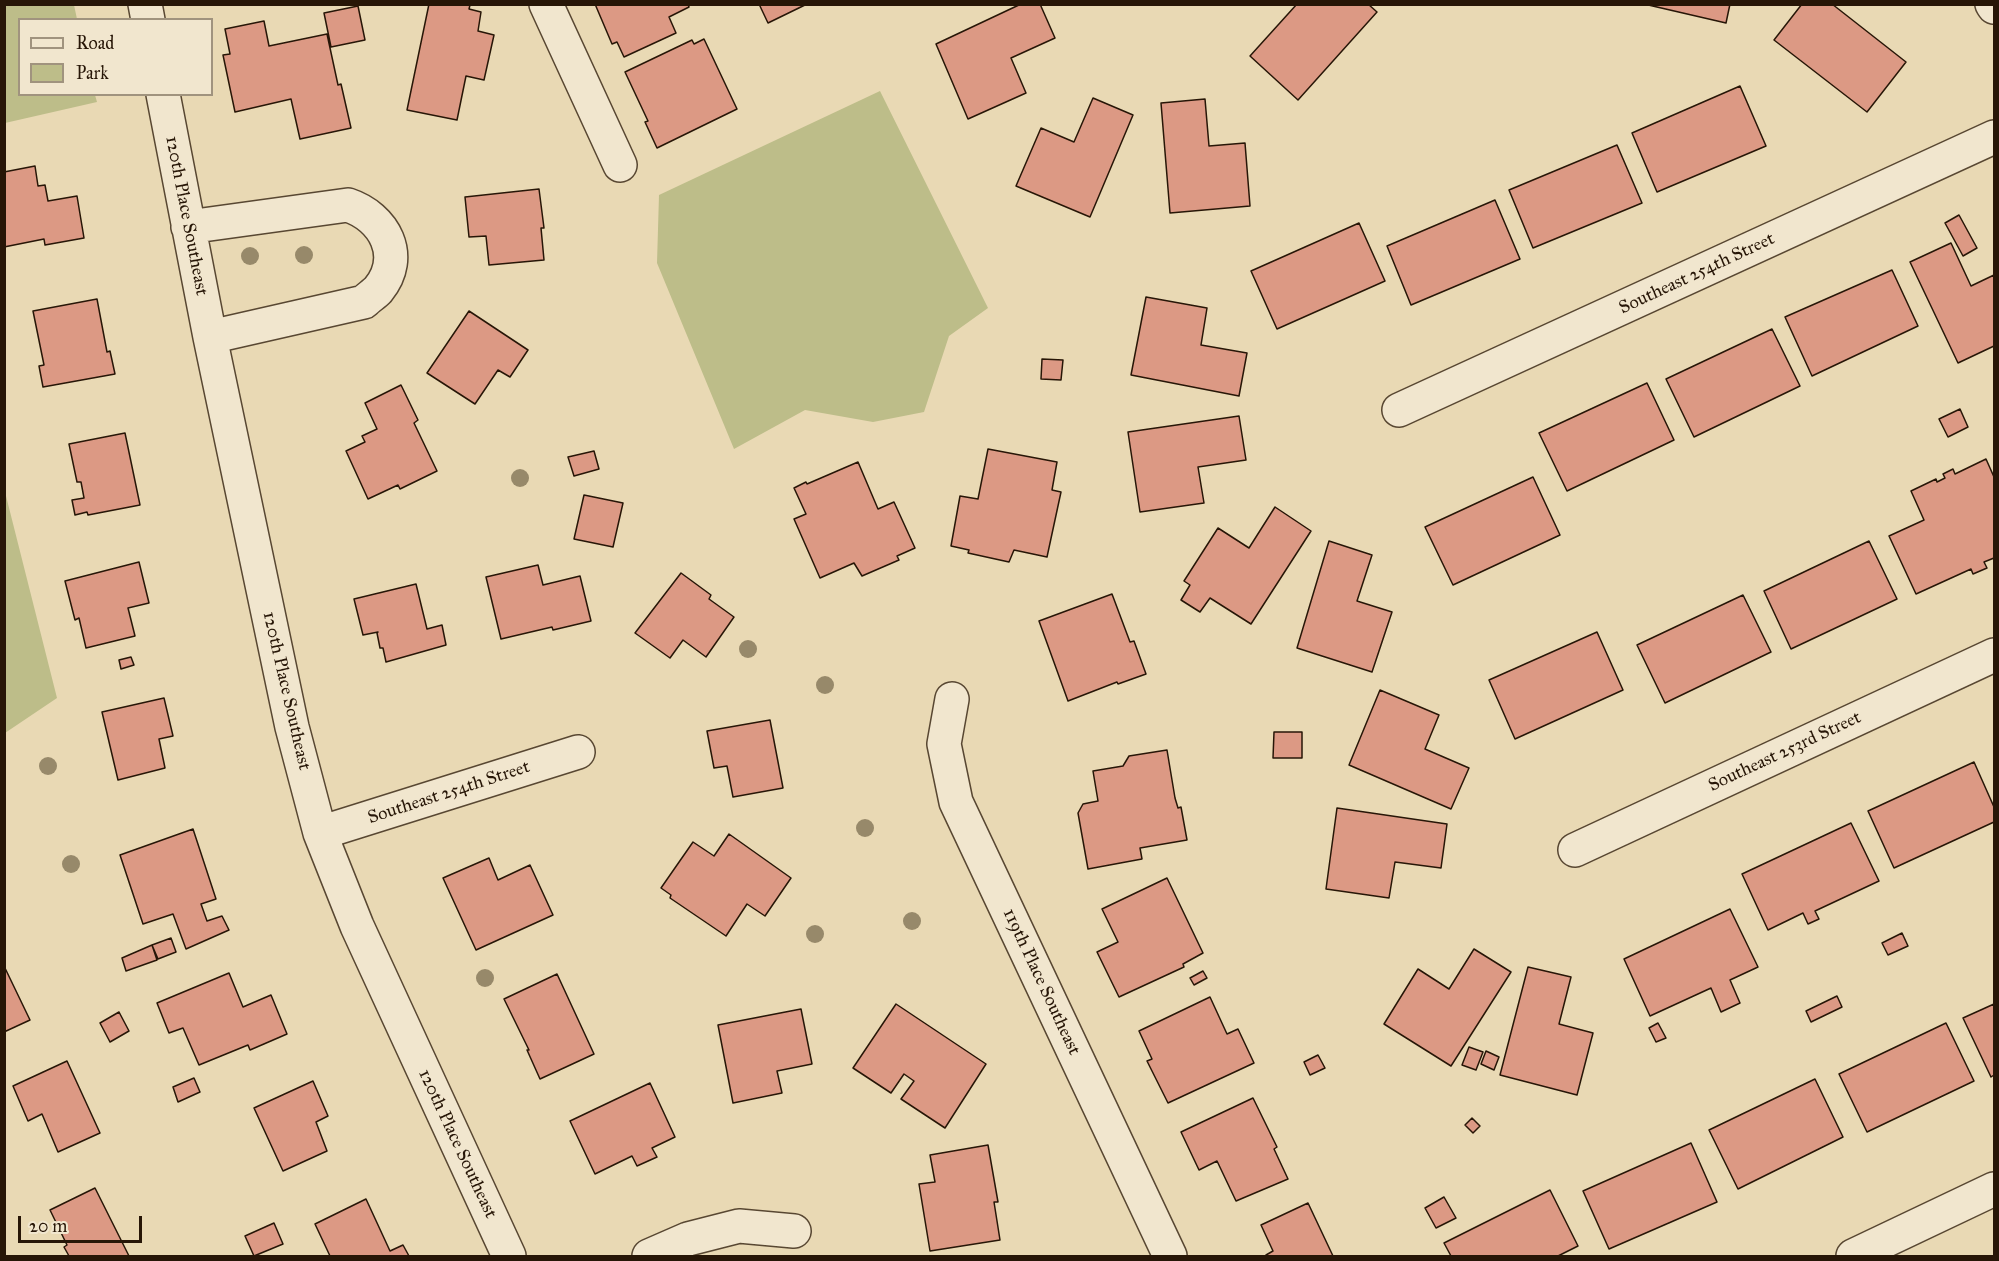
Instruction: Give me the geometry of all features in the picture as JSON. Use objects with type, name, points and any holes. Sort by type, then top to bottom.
[{"type":"street","points":[[546,4],[620,165]]},
{"type":"street","name":"120th Place Southeast","points":[[162,96],[289,715],[320,833],[357,926],[509,1257]]},
{"type":"street","name":"Southeast 254th Street","points":[[1399,410],[1995,137]]},
{"type":"street","points":[[188,227],[348,205],[362,210],[377,222],[389,244],[387,273],[377,291],[364,302],[210,337]]},
{"type":"street","name":"Southeast 253rd Street","points":[[1575,850],[1995,655]]},
{"type":"street","name":"119th Place Southeast","points":[[952,699],[944,744],[956,802],[1170,1257]]},
{"type":"street","name":"Southeast 254th Street","points":[[320,833],[578,752]]},
{"type":"street","points":[[1852,1257],[1995,1189]]},
{"type":"street","points":[[649,1257],[688,1239],[739,1226],[794,1230]]},
{"type":"green space","points":[[4,5],[74,5],[77,18],[18,18],[18,96],[95,96],[97,102],[5,123]]},
{"type":"green space","points":[[880,91],[988,308],[949,336],[924,412],[873,422],[805,410],[734,449],[657,263],[659,195]]},
{"type":"green space","points":[[4,488],[57,698],[5,733],[4,733]]},
{"type":"building","points":[[429,4],[470,5],[469,9],[481,12],[478,31],[494,35],[484,80],[466,76],[457,120],[407,110]]},
{"type":"building","points":[[595,4],[688,4],[689,7],[669,17],[676,33],[624,57],[617,42],[612,44]]},
{"type":"building","points":[[759,4],[807,4],[768,23]]},
{"type":"building","points":[[1021,4],[1040,4],[1055,38],[1011,58],[1026,93],[968,119],[936,44]]},
{"type":"building","points":[[1297,4],[1368,4],[1377,12],[1298,100],[1250,56]]},
{"type":"building","points":[[1644,4],[1730,4],[1726,23]]},
{"type":"building","points":[[1802,4],[1832,4],[1906,62],[1867,112],[1774,40]]},
{"type":"building","points":[[358,6],[365,40],[331,47],[324,13]]},
{"type":"building","points":[[264,21],[269,46],[327,34],[338,85],[341,84],[351,128],[300,139],[291,99],[235,112],[223,55],[230,54],[225,29]]},
{"type":"building","points":[[704,39],[737,109],[657,148],[645,122],[648,121],[625,72],[692,40],[694,44]]},
{"type":"building","points":[[1740,86],[1766,146],[1657,192],[1632,133]]},
{"type":"building","points":[[1093,98],[1133,115],[1090,217],[1016,186],[1041,128],[1074,142]]},
{"type":"building","points":[[1205,99],[1209,146],[1245,143],[1250,206],[1170,213],[1161,103]]},
{"type":"building","points":[[1617,145],[1642,203],[1533,248],[1509,190]]},
{"type":"building","points":[[35,166],[38,186],[45,185],[48,201],[77,196],[84,238],[45,245],[44,239],[4,247],[4,172]]},
{"type":"building","points":[[539,189],[544,228],[541,228],[544,260],[489,265],[486,236],[469,237],[465,197]]},
{"type":"building","points":[[1495,200],[1520,259],[1411,305],[1387,246]]},
{"type":"building","points":[[1959,215],[1977,248],[1963,256],[1945,223]]},
{"type":"building","points":[[1359,223],[1385,281],[1277,329],[1251,271]]},
{"type":"building","points":[[1951,243],[1971,286],[1994,275],[1994,346],[1958,363],[1910,262]]},
{"type":"building","points":[[1892,270],[1918,326],[1812,376],[1785,317]]},
{"type":"building","points":[[1146,297],[1207,308],[1201,345],[1247,353],[1239,396],[1131,375]]},
{"type":"building","points":[[97,299],[107,352],[110,351],[115,374],[43,387],[39,366],[44,365],[33,311]]},
{"type":"building","points":[[469,311],[528,350],[510,377],[498,370],[475,404],[427,373]]},
{"type":"building","points":[[1772,329],[1800,386],[1694,437],[1666,379]]},
{"type":"building","points":[[1042,359],[1063,360],[1061,380],[1041,379]]},
{"type":"building","points":[[1647,383],[1674,440],[1567,491],[1539,433]]},
{"type":"building","points":[[401,385],[418,420],[414,423],[437,471],[400,489],[398,485],[368,499],[346,451],[365,442],[362,436],[377,429],[365,403]]},
{"type":"building","points":[[1960,409],[1968,427],[1948,437],[1939,419]]},
{"type":"building","points":[[1239,416],[1246,460],[1198,467],[1204,503],[1140,512],[1128,432]]},
{"type":"building","points":[[125,433],[140,505],[88,515],[87,512],[75,515],[72,500],[84,498],[81,482],[77,482],[69,444]]},
{"type":"building","points":[[988,449],[1057,462],[1052,490],[1061,492],[1047,557],[1014,550],[1009,562],[968,553],[969,550],[951,546],[960,496],[978,499]]},
{"type":"building","points":[[594,451],[599,469],[574,476],[568,457]]},
{"type":"building","points":[[1986,459],[1994,477],[1994,558],[1984,562],[1987,568],[1973,574],[1971,569],[1916,594],[1889,536],[1924,520],[1911,491],[1936,479],[1937,482],[1945,478],[1943,474],[1953,469],[1955,474]]},
{"type":"building","points":[[858,462],[878,509],[894,502],[915,548],[897,556],[899,560],[862,576],[854,563],[820,578],[794,519],[806,514],[794,488]]},
{"type":"building","points":[[1533,477],[1560,535],[1453,585],[1425,527]]},
{"type":"building","points":[[584,495],[623,503],[613,547],[574,539]]},
{"type":"building","points":[[1275,507],[1311,531],[1251,624],[1210,598],[1200,612],[1181,600],[1190,585],[1184,581],[1218,528],[1249,548]]},
{"type":"building","points":[[1329,541],[1372,555],[1357,601],[1392,612],[1372,672],[1297,648]]},
{"type":"building","points":[[1869,541],[1897,599],[1791,649],[1764,591]]},
{"type":"building","points":[[139,562],[149,603],[128,608],[135,636],[86,648],[79,618],[75,620],[65,581]]},
{"type":"building","points":[[538,565],[543,585],[580,576],[591,621],[501,639],[486,577]]},
{"type":"building","points":[[681,573],[711,595],[709,599],[734,617],[706,657],[683,640],[670,658],[635,633]]},
{"type":"building","points":[[416,584],[427,629],[442,625],[446,645],[386,662],[383,648],[380,648],[378,632],[363,635],[354,599]]},
{"type":"building","points":[[1112,594],[1130,642],[1134,641],[1146,674],[1118,684],[1117,682],[1068,701],[1039,621]]},
{"type":"building","points":[[1743,595],[1771,652],[1665,703],[1637,645]]},
{"type":"building","points":[[1597,632],[1623,690],[1515,739],[1489,680]]},
{"type":"building","points":[[131,657],[134,665],[121,669],[119,660]]},
{"type":"building","points":[[1380,690],[1439,715],[1425,749],[1469,768],[1451,809],[1349,765]]},
{"type":"building","points":[[164,698],[173,736],[159,739],[165,768],[118,780],[102,712]]},
{"type":"building","points":[[770,720],[783,788],[733,797],[727,766],[714,768],[707,731]]},
{"type":"building","points":[[1274,732],[1302,732],[1302,758],[1273,758]]},
{"type":"building","points":[[1167,750],[1175,798],[1178,808],[1181,807],[1187,840],[1140,848],[1142,859],[1088,869],[1078,813],[1083,804],[1098,801],[1093,771],[1123,766],[1129,756]]},
{"type":"building","points":[[1974,762],[1994,807],[1994,822],[1894,868],[1868,811]]},
{"type":"building","points":[[1337,808],[1447,824],[1441,868],[1395,862],[1389,898],[1326,889]]},
{"type":"building","points":[[1851,823],[1879,881],[1815,911],[1819,919],[1808,924],[1803,913],[1768,930],[1742,874]]},
{"type":"building","points":[[193,829],[216,899],[201,904],[207,921],[222,916],[229,930],[186,949],[173,914],[143,924],[120,855]]},
{"type":"building","points":[[729,834],[791,878],[765,916],[747,904],[726,936],[670,898],[671,895],[661,888],[693,842],[714,856]]},
{"type":"building","points":[[489,858],[498,880],[530,865],[553,915],[476,950],[443,878]]},
{"type":"building","points":[[1167,878],[1203,953],[1183,964],[1184,967],[1119,997],[1097,952],[1118,942],[1102,909]]},
{"type":"building","points":[[1730,909],[1758,967],[1730,980],[1740,1003],[1721,1012],[1711,988],[1650,1016],[1624,959]]},
{"type":"building","points":[[1902,933],[1908,946],[1888,955],[1882,943]]},
{"type":"building","points":[[171,938],[176,952],[158,959],[152,945]]},
{"type":"building","points":[[152,945],[157,960],[126,971],[122,958]]},
{"type":"building","points":[[1474,949],[1511,972],[1451,1066],[1384,1024],[1418,969],[1449,989]]},
{"type":"building","points":[[4,966],[30,1020],[4,1032]]},
{"type":"building","points":[[1528,967],[1571,977],[1559,1024],[1593,1033],[1577,1095],[1500,1075]]},
{"type":"building","points":[[1203,971],[1207,978],[1194,985],[1190,978]]},
{"type":"building","points":[[229,973],[243,1007],[271,995],[287,1034],[250,1050],[248,1045],[199,1065],[183,1028],[169,1033],[157,1003]]},
{"type":"building","points":[[557,974],[594,1054],[540,1079],[527,1050],[529,1050],[504,999]]},
{"type":"building","points":[[1837,996],[1842,1007],[1811,1022],[1806,1011]]},
{"type":"building","points":[[1210,997],[1227,1034],[1238,1029],[1254,1063],[1168,1103],[1147,1061],[1152,1059],[1139,1031]]},
{"type":"building","points":[[896,1004],[986,1064],[945,1128],[901,1099],[914,1081],[904,1074],[891,1093],[853,1068]]},
{"type":"building","points":[[1994,1004],[1994,1075],[1991,1077],[1963,1018]]},
{"type":"building","points":[[801,1009],[812,1064],[777,1071],[782,1093],[733,1103],[718,1025]]},
{"type":"building","points":[[119,1012],[129,1031],[110,1042],[100,1023]]},
{"type":"building","points":[[1658,1023],[1666,1038],[1656,1042],[1649,1028]]},
{"type":"building","points":[[1946,1023],[1974,1081],[1867,1132],[1839,1074]]},
{"type":"building","points":[[1469,1047],[1483,1052],[1476,1070],[1462,1065]]},
{"type":"building","points":[[1486,1051],[1499,1057],[1494,1070],[1481,1064]]},
{"type":"building","points":[[1318,1055],[1325,1068],[1310,1075],[1304,1062]]},
{"type":"building","points":[[67,1061],[100,1133],[58,1152],[42,1114],[28,1121],[13,1086]]},
{"type":"building","points":[[194,1078],[200,1092],[178,1102],[173,1087]]},
{"type":"building","points":[[1815,1079],[1843,1137],[1738,1189],[1709,1130]]},
{"type":"building","points":[[313,1081],[328,1116],[316,1122],[327,1151],[283,1171],[254,1108]]},
{"type":"building","points":[[650,1083],[675,1137],[652,1148],[657,1157],[637,1166],[632,1156],[595,1174],[570,1121]]},
{"type":"building","points":[[1253,1098],[1277,1147],[1274,1149],[1288,1179],[1236,1201],[1217,1161],[1199,1170],[1181,1132]]},
{"type":"building","points":[[1472,1118],[1480,1126],[1473,1133],[1465,1125]]},
{"type":"building","points":[[1691,1143],[1717,1202],[1609,1249],[1583,1191]]},
{"type":"building","points":[[988,1145],[998,1202],[994,1202],[1000,1240],[930,1251],[919,1184],[935,1182],[930,1155]]},
{"type":"building","points":[[95,1188],[129,1256],[69,1256],[64,1247],[67,1245],[50,1210]]},
{"type":"building","points":[[1550,1190],[1578,1246],[1558,1256],[1451,1256],[1444,1243]]},
{"type":"building","points":[[1444,1197],[1456,1218],[1436,1228],[1425,1208]]},
{"type":"building","points":[[366,1199],[390,1251],[403,1245],[409,1256],[330,1256],[315,1224]]},
{"type":"building","points":[[1308,1203],[1333,1256],[1266,1256],[1273,1251],[1261,1225]]},
{"type":"building","points":[[274,1223],[283,1244],[254,1256],[245,1236]]}]
